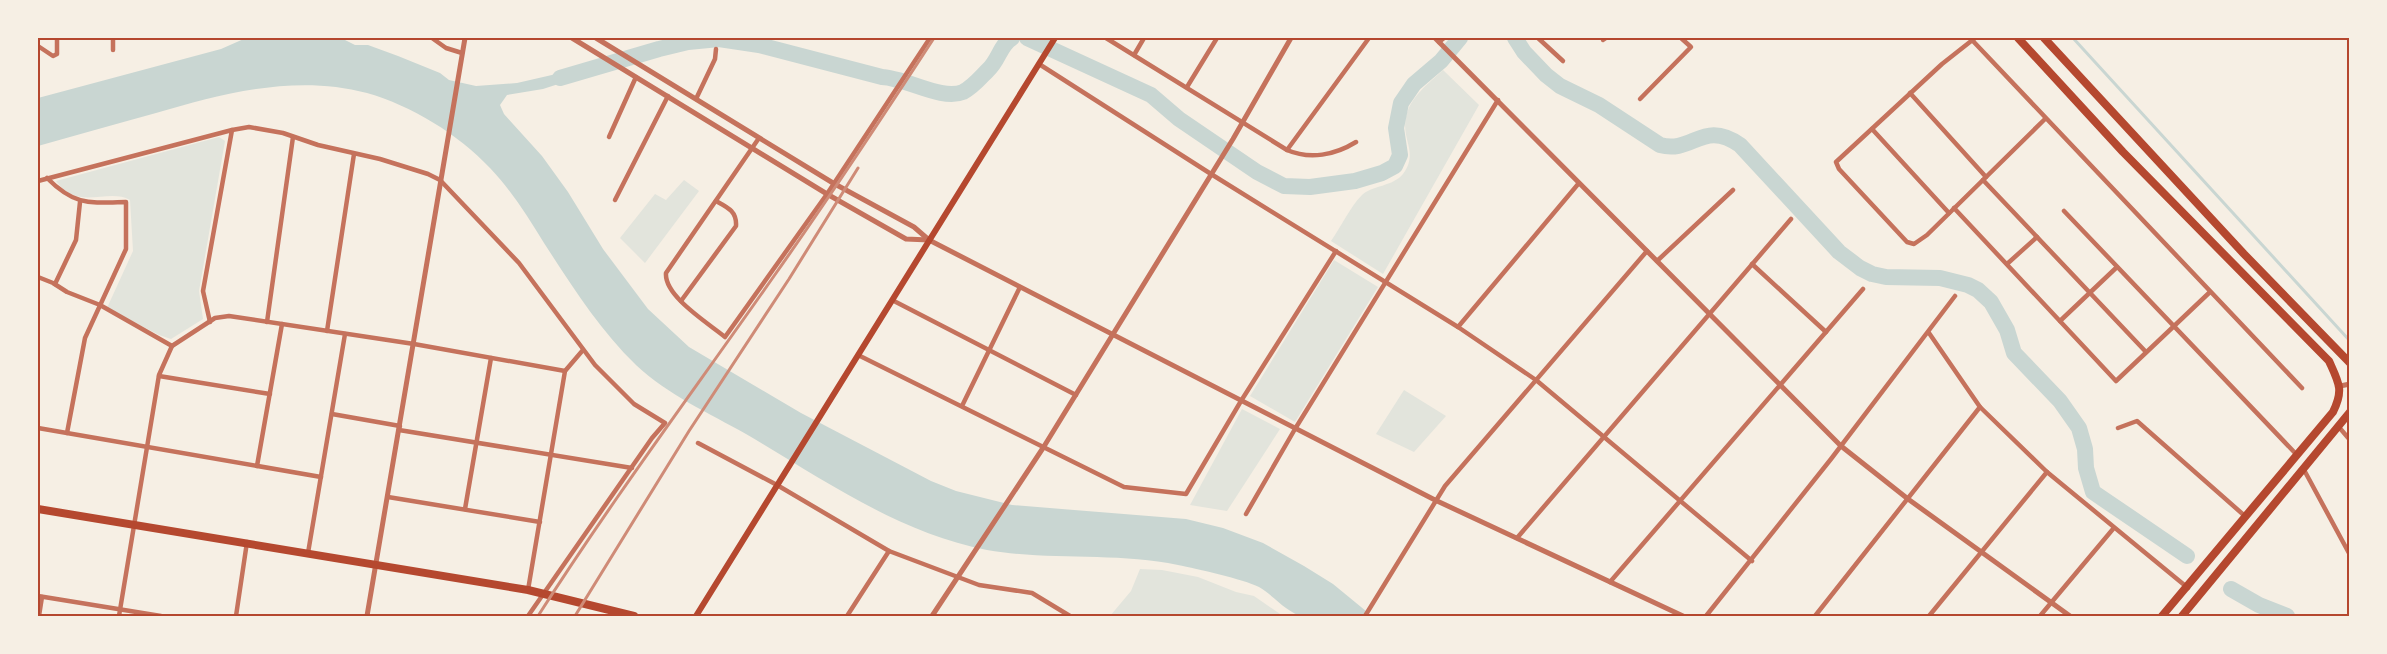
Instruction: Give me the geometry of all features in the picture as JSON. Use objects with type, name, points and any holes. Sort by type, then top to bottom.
[{"type":"highway","points":[[2018,38],[2123,153],[2329,361],[2340,386],[2339,399],[2333,412],[2296,454],[2188,588],[2162,616]]},
{"type":"highway","points":[[2044,38],[2244,254],[2349,363]]},
{"type":"highway","points":[[2182,616],[2349,412]]},
{"type":"highway","points":[[38,509],[528,590],[634,616]]},
{"type":"main road","points":[[696,616],[1055,38]]},
{"type":"street","points":[[38,46],[53,56],[57,54],[57,38]]},
{"type":"street","points":[[113,38],[113,50]]},
{"type":"street","points":[[432,38],[446,48],[462,53]]},
{"type":"street","points":[[367,616],[465,38]]},
{"type":"street","points":[[572,38],[826,194],[906,239],[929,240]]},
{"type":"street","points":[[596,38],[833,183],[914,227],[929,240],[1435,500],[1683,616]]},
{"type":"street","points":[[759,138],[666,273],[665,281],[674,296],[725,337],[826,194],[930,38]]},
{"type":"street","points":[[1106,38],[1300,156],[1341,151],[1356,142]]},
{"type":"street","points":[[1134,55],[1144,38]]},
{"type":"street","points":[[1187,87],[1217,38]]},
{"type":"street","points":[[932,616],[1015,493],[1114,334],[1233,139],[1290,38]]},
{"type":"street","points":[[1287,150],[1369,38]]},
{"type":"street","points":[[1538,38],[1563,62]]},
{"type":"street","points":[[1640,99],[1691,47],[1681,38]]},
{"type":"street","points":[[1439,39],[1445,48],[1841,446],[1908,500],[2070,616]]},
{"type":"street","points":[[2045,119],[1914,244],[1907,242],[1839,170],[1836,162],[1942,63],[1974,39],[2045,119],[2302,388]]},
{"type":"street","points":[[696,99],[715,59],[716,49]]},
{"type":"street","points":[[1040,62],[1211,174],[1458,327],[1536,380],[1752,561]]},
{"type":"street","points":[[609,137],[636,77]]},
{"type":"street","points":[[1910,93],[2037,237],[2146,352]]},
{"type":"street","points":[[615,200],[668,96]]},
{"type":"street","points":[[1246,514],[1295,429],[1498,100]]},
{"type":"street","points":[[38,180],[249,127],[266,129],[380,159],[440,180],[519,263],[583,350],[634,404],[665,423],[528,616]]},
{"type":"street","points":[[1872,129],[1949,213]]},
{"type":"street","points":[[210,322],[203,291],[232,130]]},
{"type":"street","points":[[267,322],[293,137]]},
{"type":"street","points":[[327,331],[354,154]]},
{"type":"street","points":[[47,178],[59,191],[80,202],[126,202],[126,249],[85,338],[67,433]]},
{"type":"street","points":[[1458,327],[1579,183]]},
{"type":"street","points":[[1657,261],[1733,190]]},
{"type":"street","points":[[681,301],[736,226],[736,216],[732,210],[716,201]]},
{"type":"street","points":[[56,284],[76,240],[80,202]]},
{"type":"street","points":[[1954,208],[2116,381],[2210,292]]},
{"type":"street","points":[[2064,211],[2296,454]]},
{"type":"street","points":[[1517,538],[1791,219]]},
{"type":"street","points":[[2007,264],[2037,237]]},
{"type":"street","points":[[858,355],[1124,487],[1186,494],[1241,401],[1336,251]]},
{"type":"street","points":[[1365,616],[1435,500],[1647,251]]},
{"type":"street","points":[[1752,264],[1826,332]]},
{"type":"street","points":[[2060,321],[2117,267]]},
{"type":"street","points":[[38,277],[100,305],[172,346]]},
{"type":"street","points":[[962,406],[1020,288]]},
{"type":"street","points":[[1610,582],[1863,289]]},
{"type":"street","points":[[1706,616],[1752,561],[1929,333],[1955,296]]},
{"type":"street","points":[[892,300],[1076,395]]},
{"type":"street","points":[[118,616],[159,376],[172,346],[215,318],[229,316],[282,324],[414,344],[565,371]]},
{"type":"street","points":[[257,466],[282,324]]},
{"type":"street","points":[[1929,333],[1980,406],[2047,472],[2090,506],[2113,529],[2188,588]]},
{"type":"street","points":[[308,553],[345,334]]},
{"type":"street","points":[[528,590],[565,371],[583,350]]},
{"type":"street","points":[[465,509],[491,358]]},
{"type":"street","points":[[159,376],[270,394]]},
{"type":"street","points":[[2340,386],[2349,384]]},
{"type":"street","points":[[1815,616],[1980,406]]},
{"type":"street","points":[[332,414],[476,443],[632,468]]},
{"type":"street","points":[[2118,428],[2137,421],[2246,517]]},
{"type":"street","points":[[2338,426],[2349,440]]},
{"type":"street","points":[[38,428],[321,477]]},
{"type":"street","points":[[698,443],[777,485],[889,551],[979,585],[1032,593],[1070,616]]},
{"type":"street","points":[[2303,468],[2349,555]]},
{"type":"street","points":[[1929,616],[2047,472]]},
{"type":"street","points":[[388,497],[540,522]]},
{"type":"street","points":[[2040,616],[2113,529]]},
{"type":"street","points":[[236,616],[248,542]]},
{"type":"street","points":[[847,616],[889,551]]},
{"type":"street","points":[[39,616],[40,596],[160,616]]},
{"type":"shaded area","points":[[246,38],[341,38],[355,45],[368,45],[398,56],[440,73],[449,80],[476,86],[517,83],[578,69],[583,76],[543,89],[507,95],[500,105],[504,114],[542,156],[568,192],[603,249],[648,309],[689,347],[801,413],[931,481],[956,491],[1012,505],[1186,519],[1223,528],[1263,543],[1304,566],[1333,584],[1372,616],[1329,618],[1297,615],[1264,590],[1252,584],[1178,565],[1130,559],[1034,555],[987,550],[923,531],[862,503],[689,403],[648,376],[598,322],[519,204],[490,168],[464,144],[417,113],[367,93],[314,85],[260,88],[208,99],[38,146],[38,98],[221,49]]},
{"type":"shaded area","points":[[1443,70],[1479,105],[1383,274],[1331,241],[1362,195],[1394,181],[1403,174],[1410,159],[1405,125],[1408,110],[1421,91]]},
{"type":"shaded area","points":[[219,137],[225,141],[199,291],[203,319],[171,339],[107,308],[133,251],[130,200],[112,196],[74,195],[56,181]]},
{"type":"shaded area","points":[[684,180],[699,191],[645,263],[620,238],[655,194],[666,200]]},
{"type":"shaded area","points":[[1334,260],[1378,287],[1295,422],[1250,396]]},
{"type":"shaded area","points":[[1404,390],[1446,416],[1414,452],[1376,434]]},
{"type":"shaded area","points":[[1242,409],[1280,429],[1227,511],[1190,505]]},
{"type":"shaded area","points":[[1140,569],[1162,570],[1198,577],[1236,592],[1254,596],[1283,616],[1110,616],[1131,591]]},
{"type":"waterway","points":[[560,78],[659,49],[688,42],[719,39],[759,45],[892,78],[945,94],[954,94],[963,92],[977,82],[1012,38]]},
{"type":"waterway","points":[[1027,38],[1151,95],[1179,119],[1257,172],[1284,186],[1310,187],[1355,181],[1382,173],[1395,166],[1400,155],[1396,128],[1401,103],[1414,84],[1441,61],[1460,38]]},
{"type":"waterway","points":[[1515,38],[1524,52],[1560,86],[1599,105],[1660,145],[1671,147],[1717,135],[1740,145],[1839,252],[1860,268],[1886,277],[1940,278],[1978,290],[1991,302],[2007,330],[2014,353],[2060,401],[2079,428],[2093,492],[2187,556]]},
{"type":"waterway","points":[[2073,38],[2350,341]]},
{"type":"waterway","points":[[2231,589],[2259,605],[2287,616]]},
{"type":"railway","points":[[538,616],[624,487],[815,217],[934,38]]},
{"type":"railway","points":[[575,616],[689,431],[789,279],[858,168]]}]
